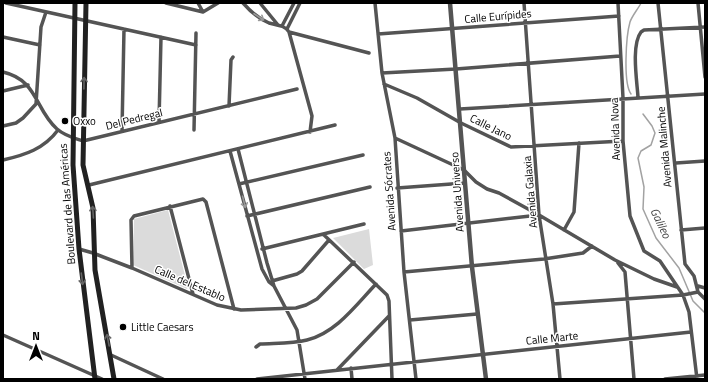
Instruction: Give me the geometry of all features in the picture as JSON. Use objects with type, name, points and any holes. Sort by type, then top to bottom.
[{"type":"main road","name":"Boulevard de las Américas","points":[[75,3],[72,138],[73,165],[79,249],[94,377]]},
{"type":"main road","name":"Boulevard de las Américas","points":[[86,3],[83,164],[93,208],[93,253],[95,270],[114,379]]},
{"type":"main road","points":[[73,165],[83,164]]},
{"type":"street","points":[[6,3],[196,45]]},
{"type":"street","points":[[166,3],[203,12],[208,11],[218,3]]},
{"type":"street","points":[[198,3],[203,12]]},
{"type":"street","points":[[243,3],[258,17],[269,23],[280,25]]},
{"type":"street","points":[[260,3],[280,25],[288,30],[369,53]]},
{"type":"street","points":[[280,25],[294,3]]},
{"type":"street","points":[[300,3],[288,30],[312,116],[310,132]]},
{"type":"street","name":"Avenida Sócrates","points":[[374,3],[382,73],[395,138],[397,188],[404,272],[416,379]]},
{"type":"street","name":"Avenida Universo","points":[[450,3],[472,267],[486,379]]},
{"type":"street","name":"Avenida Galaxia","points":[[524,3],[539,215],[544,259],[553,304],[560,379]]},
{"type":"street","name":"Avenida Nova","points":[[618,3],[623,98],[623,141],[630,216],[644,251],[660,261],[678,287]]},
{"type":"street","name":"Avenida Malinche","points":[[658,3],[676,163],[685,264],[694,276],[698,286]]},
{"type":"street","points":[[698,3],[703,27],[705,77]]},
{"type":"street","points":[[3,126],[16,123],[23,118],[33,108],[38,99],[41,27],[46,12]]},
{"type":"street","name":"Calle Eurípides","points":[[378,34],[619,16]]},
{"type":"street","points":[[638,97],[635,59],[641,32],[703,27]]},
{"type":"street","points":[[122,131],[124,29]]},
{"type":"street","points":[[194,130],[196,33]]},
{"type":"street","points":[[3,37],[40,45]]},
{"type":"street","points":[[159,122],[161,38]]},
{"type":"street","points":[[382,73],[529,64],[620,56]]},
{"type":"street","points":[[229,106],[231,60],[233,57]]},
{"type":"street","name":"Del Pedregal","points":[[3,72],[20,78],[28,85],[38,99],[48,120],[58,130],[72,138],[83,141],[297,89]]},
{"type":"street","name":"Calle Jano","points":[[384,84],[417,98],[505,146],[517,147],[623,141]]},
{"type":"street","points":[[3,91],[28,85]]},
{"type":"street","points":[[460,109],[705,94]]},
{"type":"street","points":[[89,185],[335,125]]},
{"type":"street","points":[[3,160],[29,154],[39,148],[58,130]]},
{"type":"street","points":[[395,138],[464,170],[476,182],[487,189],[499,193],[539,215],[615,260],[654,279],[678,287],[685,294],[689,312],[697,377]]},
{"type":"street","points":[[564,230],[574,212],[579,143]]},
{"type":"street","points":[[238,149],[274,286]]},
{"type":"street","points":[[230,151],[257,250],[269,282],[274,286],[287,308],[300,342],[305,379]]},
{"type":"street","points":[[239,184],[362,155]]},
{"type":"street","points":[[676,163],[705,161]]},
{"type":"street","points":[[397,188],[465,183]]},
{"type":"street","points":[[247,216],[370,187]]},
{"type":"street","points":[[132,268],[132,218],[136,214],[202,198],[205,200],[234,309]]},
{"type":"street","points":[[170,206],[193,294]]},
{"type":"street","points":[[401,231],[539,215]]},
{"type":"street","points":[[257,250],[324,235],[364,224]]},
{"type":"street","points":[[681,230],[705,228]]},
{"type":"street","points":[[324,235],[354,262],[388,297],[392,379]]},
{"type":"street","points":[[269,282],[297,274],[302,271],[329,240]]},
{"type":"street","points":[[404,272],[472,267],[544,259],[583,252],[592,246]]},
{"type":"street","name":"Calle del Establo","points":[[79,249],[132,268],[217,305],[234,309],[287,308],[306,305],[317,299],[354,262]]},
{"type":"street","points":[[615,260],[624,270],[634,379]]},
{"type":"street","points":[[256,347],[260,344],[300,342],[316,338],[330,330],[376,284]]},
{"type":"street","points":[[696,292],[698,286],[705,288]]},
{"type":"street","points":[[553,304],[696,292]]},
{"type":"street","points":[[696,292],[705,300]]},
{"type":"street","points":[[410,320],[477,314]]},
{"type":"street","points":[[337,370],[389,316]]},
{"type":"street","name":"Calle Marte","points":[[256,379],[692,332]]},
{"type":"street","points":[[3,335],[94,377],[102,379]]},
{"type":"street","points":[[111,355],[163,379]]},
{"type":"street","points":[[351,368],[352,379]]},
{"type":"street","points":[[665,379],[705,375]]},
{"type":"shaded area","points":[[168,210],[188,287],[187,289],[133,265],[134,219]]},
{"type":"shaded area","points":[[369,229],[373,265],[364,269],[333,238]]},
{"type":"waterway","name":"Galileo","points":[[631,94],[628,88],[626,70],[627,38],[630,22],[641,3]]},
{"type":"waterway","name":"Galileo","points":[[643,114],[652,126],[655,133],[651,145],[641,151],[638,158],[644,187],[643,209],[656,238],[679,268],[693,301],[705,313]]},
{"type":"place","name":"Oxxo","points":[[65,121]]},
{"type":"place","name":"Little Caesars","points":[[123,327]]}]
